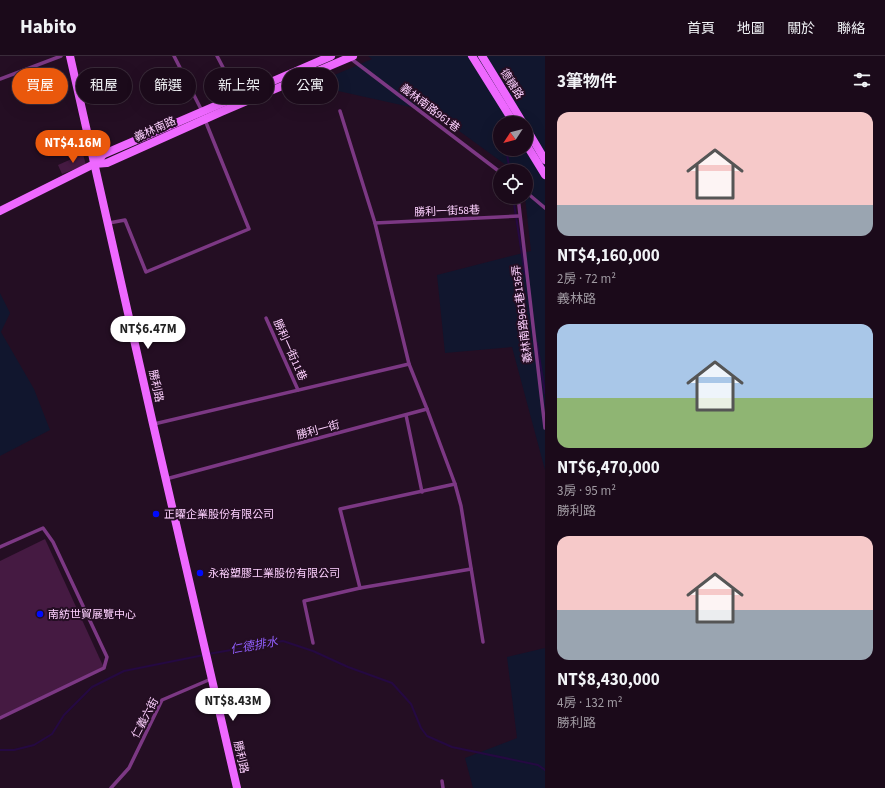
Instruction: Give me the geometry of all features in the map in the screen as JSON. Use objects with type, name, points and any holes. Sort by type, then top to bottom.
[{"type":"street","name":"勝利路","points":[[70,56],[237,788]]},
{"type":"street","name":"義林南路","points":[[274,81],[331,56]]},
{"type":"street","name":"德糖路","points":[[473,56],[510,116]]},
{"type":"street","name":"德糖路","points":[[482,56],[519,116]]},
{"type":"street","name":"義林南路","points":[[0,211],[94,164],[104,154],[350,57]]},
{"type":"street","name":"義林南路","points":[[203,115],[223,104]]},
{"type":"street","points":[[533,140],[545,160]]},
{"type":"street","points":[[533,155],[545,175]]},
{"type":"lane","points":[[0,79],[60,56]]},
{"type":"lane","points":[[108,223],[125,220],[146,272],[249,229],[203,115],[174,56]]},
{"type":"lane","points":[[217,56],[223,68]]},
{"type":"lane","name":"義林南路961巷","points":[[350,57],[493,167]]},
{"type":"lane","points":[[340,112],[376,223],[409,364],[455,484],[461,506],[483,642]]},
{"type":"lane","points":[[533,198],[545,208]]},
{"type":"lane","name":"義林南路961巷136弄","points":[[518,204],[545,428]]},
{"type":"lane","name":"勝利一街58巷","points":[[376,223],[519,216]]},
{"type":"lane","name":"勝利一街11巷","points":[[266,318],[298,390]]},
{"type":"lane","points":[[153,424],[409,364]]},
{"type":"lane","name":"勝利一街","points":[[166,480],[427,409]]},
{"type":"lane","points":[[406,415],[422,492]]},
{"type":"lane","points":[[360,588],[340,509],[455,484]]},
{"type":"lane","points":[[0,547],[43,528],[53,542],[107,657],[104,668],[0,718]]},
{"type":"lane","points":[[313,643],[304,601],[360,588],[471,569]]},
{"type":"lane","name":"仁義六街","points":[[111,788],[129,768],[162,700],[212,678]]},
{"type":"lane","points":[[442,781],[443,788]]},
{"type":"shaded area","points":[[368,56],[545,56],[545,470],[512,347],[445,353],[437,275],[531,251],[526,204],[533,204],[533,164],[504,164],[493,156],[533,156],[533,116],[493,116],[493,156],[433,112],[338,91],[338,73],[372,59]]},
{"type":"shaded area","points":[[0,293],[10,313],[1,332],[34,389],[50,430],[0,456]]},
{"type":"shaded area","points":[[545,648],[545,788],[473,788],[465,758],[517,738],[507,657]]},
{"type":"building","points":[[83,154],[86,165],[62,174],[58,165]]},
{"type":"building","name":"南紡世貿展覽中心","points":[[45,539],[104,668],[0,716],[0,561]]},
{"type":"waterway","points":[[507,156],[509,164]]},
{"type":"waterway","points":[[514,204],[525,274]]},
{"type":"waterway","points":[[537,343],[545,393]]},
{"type":"waterway","name":"仁德排水","points":[[208,654],[283,641],[313,651],[348,667],[392,683],[411,704],[421,728],[427,736],[452,747],[538,765],[545,770]]},
{"type":"waterway","name":"仁德排水","points":[[0,750],[14,750],[34,745],[52,734],[64,715],[92,687],[124,671],[204,655]]},
{"type":"place","name":"正曜企業股份有限公司","points":[[156,514]]},
{"type":"place","name":"永裕塑膠工業股份有限公司","points":[[200,573]]},
{"type":"place","name":"南紡世貿展覽中心","points":[[40,614]]}]
